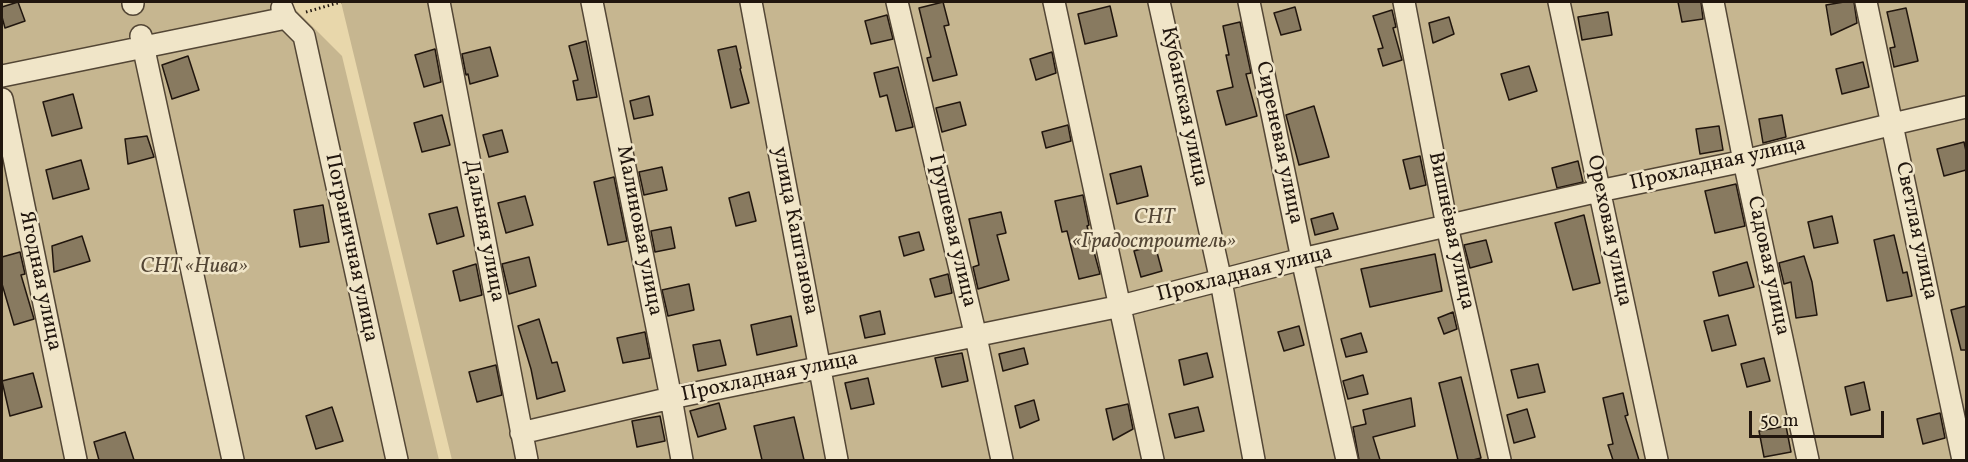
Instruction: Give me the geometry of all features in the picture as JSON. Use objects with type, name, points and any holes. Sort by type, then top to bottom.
[{"type":"street","name":"Дальняя улица","points":[[439,2],[526,460]]},
{"type":"street","name":"Малиновая улица","points":[[592,2],[682,460]]},
{"type":"street","name":"улица Каштанова","points":[[751,2],[837,460]]},
{"type":"street","name":"Грушевая улица","points":[[897,2],[1002,460]]},
{"type":"street","points":[[1054,2],[1153,460]]},
{"type":"street","name":"Кубанская улица","points":[[1159,2],[1221,281],[1254,460]]},
{"type":"street","name":"Сиреневая улица","points":[[1249,2],[1302,259],[1347,460]]},
{"type":"street","name":"Вишнёвая улица","points":[[1404,2],[1447,226],[1500,460]]},
{"type":"street","name":"Ореховая улица","points":[[1559,2],[1657,460]]},
{"type":"street","name":"Садовая улица","points":[[1713,2],[1744,161],[1808,460]]},
{"type":"street","name":"Светлая улица","points":[[1866,2],[1963,460]]},
{"type":"street","name":"Пограничная улица","points":[[284,13],[304,36],[397,460]]},
{"type":"street","points":[[2,76],[144,50],[284,13]]},
{"type":"street","points":[[144,50],[233,460]]},
{"type":"street","name":"Ягодная улица","points":[[2,100],[76,460]]},
{"type":"street","name":"Прохладная улица","points":[[521,433],[671,398],[1121,306],[1302,259],[1599,191],[1744,161],[1966,107]]},
{"type":"path","points":[[284,13],[341,2]]},
{"type":"green space","name":"СНТ «Нива»","points":[[2,2],[288,2],[342,56],[439,460],[2,460]]},
{"type":"green space","name":"СНТ «Градостроитель»","points":[[341,2],[1966,2],[1966,460],[452,460]]},
{"type":"building","points":[[18,2],[25,21],[5,28],[2,7]]},
{"type":"building","points":[[943,2],[949,25],[944,26],[957,75],[933,81],[927,58],[931,57],[919,8]]},
{"type":"building","points":[[1678,2],[1701,2],[1703,19],[1682,22]]},
{"type":"building","points":[[1854,2],[1857,23],[1831,35],[1826,5]]},
{"type":"building","points":[[1110,6],[1117,36],[1085,44],[1078,14]]},
{"type":"building","points":[[1295,7],[1301,30],[1281,35],[1274,13]]},
{"type":"building","points":[[1906,8],[1918,61],[1894,67],[1890,48],[1895,47],[1887,12]]},
{"type":"building","points":[[1392,10],[1396,27],[1393,28],[1402,60],[1383,66],[1378,49],[1383,48],[1373,16]]},
{"type":"building","points":[[1608,12],[1612,35],[1582,40],[1578,17]]},
{"type":"building","points":[[887,15],[893,39],[871,44],[865,21]]},
{"type":"building","points":[[1449,17],[1454,34],[1433,43],[1429,23]]},
{"type":"building","points":[[1240,22],[1251,73],[1246,74],[1257,116],[1226,125],[1217,91],[1233,87],[1223,26]]},
{"type":"building","points":[[586,41],[597,97],[577,100],[573,81],[578,80],[569,46]]},
{"type":"building","points":[[736,46],[749,103],[731,108],[718,50]]},
{"type":"building","points":[[490,47],[498,76],[470,84],[462,54]]},
{"type":"building","points":[[435,49],[441,82],[424,87],[415,55]]},
{"type":"building","points":[[1052,52],[1056,73],[1036,80],[1030,59]]},
{"type":"building","points":[[188,56],[199,90],[172,99],[162,65]]},
{"type":"building","points":[[1863,62],[1869,87],[1842,94],[1836,69]]},
{"type":"building","points":[[1529,66],[1537,91],[1509,100],[1501,74]]},
{"type":"building","points":[[898,67],[913,127],[896,131],[887,95],[880,97],[874,73]]},
{"type":"building","points":[[73,94],[82,128],[52,136],[43,102]]},
{"type":"building","points":[[649,96],[653,115],[634,119],[630,101]]},
{"type":"building","points":[[960,102],[966,125],[942,132],[936,108]]},
{"type":"building","points":[[1314,106],[1329,157],[1299,165],[1286,115]]},
{"type":"building","points":[[442,115],[450,145],[422,152],[414,123]]},
{"type":"building","points":[[1782,115],[1786,137],[1763,143],[1759,119]]},
{"type":"building","points":[[1068,125],[1071,141],[1046,148],[1042,132]]},
{"type":"building","points":[[1719,126],[1723,150],[1700,154],[1696,129]]},
{"type":"building","points":[[502,130],[508,152],[489,157],[483,135]]},
{"type":"building","points":[[147,136],[154,157],[128,164],[125,139]]},
{"type":"building","points":[[1964,142],[1966,170],[1944,176],[1937,149]]},
{"type":"building","points":[[1420,156],[1426,185],[1410,189],[1403,160]]},
{"type":"building","points":[[81,160],[89,189],[53,199],[46,170]]},
{"type":"building","points":[[1578,161],[1583,182],[1557,188],[1552,168]]},
{"type":"building","points":[[1141,166],[1148,196],[1117,204],[1110,174]]},
{"type":"building","points":[[662,167],[667,190],[644,195],[639,172]]},
{"type":"building","points":[[614,177],[627,241],[608,245],[594,182]]},
{"type":"building","points":[[1736,184],[1745,226],[1715,233],[1705,191]]},
{"type":"building","points":[[749,192],[756,221],[736,226],[729,198]]},
{"type":"building","points":[[1083,195],[1089,225],[1087,226],[1100,274],[1079,279],[1067,231],[1062,232],[1055,201]]},
{"type":"building","points":[[525,196],[533,225],[506,233],[498,203]]},
{"type":"building","points":[[323,205],[329,242],[300,247],[294,210]]},
{"type":"building","points":[[457,207],[464,236],[437,244],[429,214]]},
{"type":"building","points":[[1001,212],[1006,233],[997,235],[1009,280],[978,289],[973,267],[979,265],[969,219]]},
{"type":"building","points":[[1333,213],[1338,229],[1315,235],[1311,219]]},
{"type":"building","points":[[1584,215],[1600,283],[1573,290],[1555,223]]},
{"type":"building","points":[[1832,216],[1838,243],[1814,248],[1808,222]]},
{"type":"building","points":[[671,227],[675,248],[655,252],[651,231]]},
{"type":"building","points":[[919,232],[924,250],[904,256],[899,237]]},
{"type":"building","points":[[1894,235],[1903,273],[1907,272],[1912,296],[1887,301],[1874,240]]},
{"type":"building","points":[[82,236],[90,261],[54,272],[52,246]]},
{"type":"building","points":[[1486,240],[1492,262],[1470,268],[1464,245]]},
{"type":"building","points":[[1155,245],[1162,271],[1141,277],[1134,251]]},
{"type":"building","points":[[20,252],[25,274],[21,275],[34,319],[14,325],[2,284],[2,257]]},
{"type":"building","points":[[1435,254],[1442,291],[1370,307],[1361,269]]},
{"type":"building","points":[[1804,256],[1812,282],[1817,315],[1796,318],[1791,282],[1784,284],[1779,263]]},
{"type":"building","points":[[529,257],[536,286],[509,294],[502,264]]},
{"type":"building","points":[[1747,262],[1754,287],[1719,296],[1713,272]]},
{"type":"building","points":[[476,264],[482,295],[460,301],[453,271]]},
{"type":"building","points":[[948,274],[952,293],[935,297],[930,279]]},
{"type":"building","points":[[689,284],[694,310],[668,316],[662,290]]},
{"type":"building","points":[[1966,306],[1966,350],[1961,350],[1951,310]]},
{"type":"building","points":[[880,311],[885,334],[865,338],[860,316]]},
{"type":"building","points":[[1453,312],[1457,329],[1444,334],[1438,318]]},
{"type":"building","points":[[1728,315],[1736,345],[1712,351],[1704,321]]},
{"type":"building","points":[[791,316],[797,346],[757,355],[751,325]]},
{"type":"building","points":[[539,319],[552,363],[557,362],[565,391],[537,399],[518,326]]},
{"type":"building","points":[[1299,326],[1304,345],[1284,351],[1278,332]]},
{"type":"building","points":[[645,332],[650,358],[623,363],[617,338]]},
{"type":"building","points":[[1361,333],[1367,352],[1346,357],[1341,339]]},
{"type":"building","points":[[720,340],[726,365],[698,371],[693,345]]},
{"type":"building","points":[[1024,348],[1028,364],[1003,371],[999,354]]},
{"type":"building","points":[[962,353],[968,381],[942,387],[935,358]]},
{"type":"building","points":[[1207,353],[1213,377],[1184,385],[1179,360]]},
{"type":"building","points":[[1764,358],[1770,381],[1747,387],[1741,364]]},
{"type":"building","points":[[1538,364],[1545,392],[1518,398],[1511,370]]},
{"type":"building","points":[[496,365],[502,395],[477,402],[469,372]]},
{"type":"building","points":[[33,373],[42,407],[10,416],[2,381]]},
{"type":"building","points":[[1363,375],[1368,394],[1348,399],[1343,381]]},
{"type":"building","points":[[1461,377],[1481,458],[1473,460],[1458,460],[1439,383]]},
{"type":"building","points":[[868,378],[874,404],[851,409],[845,383]]},
{"type":"building","points":[[1864,382],[1870,410],[1851,415],[1845,387]]},
{"type":"building","points":[[1623,393],[1628,415],[1625,416],[1639,460],[1613,460],[1608,445],[1613,444],[1603,398]]},
{"type":"building","points":[[1411,398],[1415,426],[1373,437],[1380,460],[1359,460],[1353,427],[1366,424],[1363,410]]},
{"type":"building","points":[[1034,400],[1039,420],[1020,428],[1015,406]]},
{"type":"building","points":[[719,403],[726,429],[698,437],[690,411]]},
{"type":"building","points":[[1128,404],[1133,429],[1113,440],[1106,409]]},
{"type":"building","points":[[332,407],[343,441],[316,449],[306,416]]},
{"type":"building","points":[[1198,407],[1204,431],[1175,438],[1169,414]]},
{"type":"building","points":[[1527,409],[1535,437],[1514,443],[1507,415]]},
{"type":"building","points":[[1940,413],[1945,438],[1923,444],[1917,419]]},
{"type":"building","points":[[660,416],[665,441],[637,447],[632,421]]},
{"type":"building","points":[[794,417],[804,460],[762,460],[754,426]]},
{"type":"building","points":[[1786,426],[1791,452],[1764,457],[1759,431]]},
{"type":"building","points":[[125,432],[134,460],[99,460],[94,442]]}]
